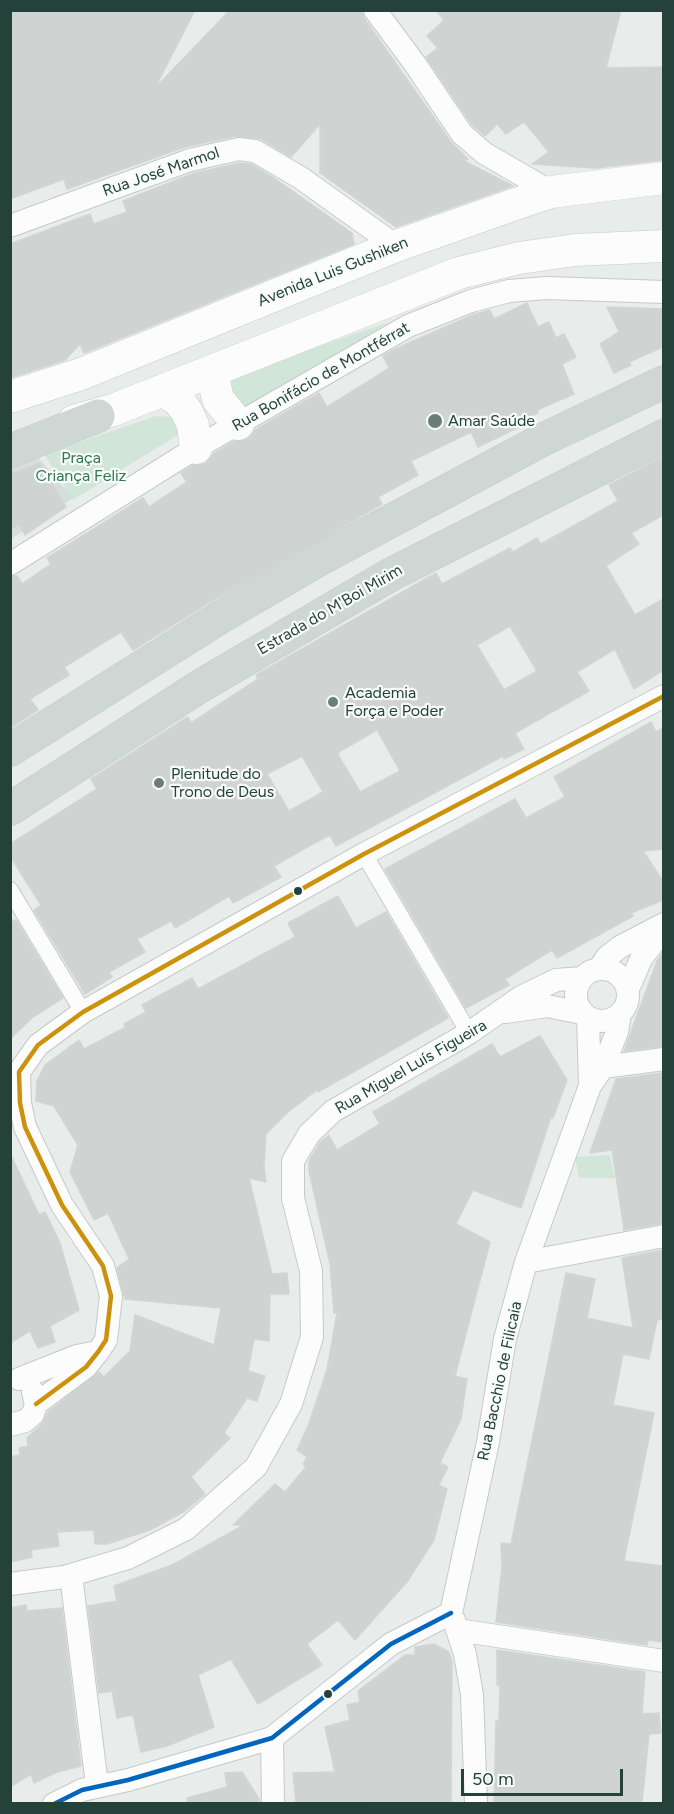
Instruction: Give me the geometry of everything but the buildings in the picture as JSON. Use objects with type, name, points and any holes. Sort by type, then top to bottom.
[{"type":"main road","name":"Avenida Luis Gushiken","points":[[10,398],[81,374],[396,246],[551,192],[663,178]]},
{"type":"main road","points":[[10,451],[459,273],[519,258],[575,250],[663,246]]},
{"type":"main road","points":[[212,372],[218,399],[238,424]]},
{"type":"main road","points":[[10,750],[227,613],[318,560],[542,440],[663,382]]},
{"type":"main road","points":[[164,391],[178,400],[188,412],[194,425],[196,448]]},
{"type":"main road","points":[[10,435],[98,416]]},
{"type":"main road","name":"Estrada do M'Boi Mirim","points":[[10,809],[202,685],[390,575],[663,436]]},
{"type":"street","points":[[375,10],[462,134],[484,153],[551,192]]},
{"type":"street","name":"Rua José Marmol","points":[[10,226],[190,160],[239,149],[255,152],[301,178],[396,246]]},
{"type":"street","name":"Rua Bonifácio de Montférrat","points":[[10,564],[196,448],[408,326],[471,301],[509,291],[547,288],[663,292]]},
{"type":"street","points":[[21,1422],[86,1367],[98,1352],[106,1340],[111,1296],[103,1266],[62,1205],[25,1127],[20,1103],[20,1072],[38,1045],[83,1012],[364,854],[663,696]]},
{"type":"street","points":[[364,854],[469,1033]]},
{"type":"street","points":[[10,890],[83,1012]]},
{"type":"street","points":[[663,924],[620,947],[591,973],[575,995],[585,1015],[604,1022],[620,1014],[642,957],[663,930]]},
{"type":"street","points":[[591,973],[617,974],[628,989]]},
{"type":"street","name":"Rua Miguel Luís Figueira","points":[[10,1584],[71,1575],[128,1558],[186,1529],[256,1467],[291,1404],[312,1337],[311,1271],[293,1198],[293,1161],[309,1134],[333,1112],[502,1013],[521,997],[556,980],[591,973]]},
{"type":"street","name":"Rua Miguel Luís Figueira","points":[[502,1013],[547,1006],[585,1015]]},
{"type":"street","name":"Rua Bacchio de Filicaia","points":[[454,1622],[505,1340],[526,1262],[596,1077],[617,1032],[620,1014]]},
{"type":"street","name":"Rua Bacchio de Filicaia","points":[[585,1015],[596,1077]]},
{"type":"street","points":[[596,1077],[663,1059]]},
{"type":"street","points":[[526,1262],[663,1236]]},
{"type":"street","points":[[15,1378],[77,1356],[98,1352]]},
{"type":"street","points":[[15,1378],[28,1384],[34,1393],[21,1422]]},
{"type":"street","points":[[71,1575],[97,1785]]},
{"type":"street","points":[[454,1622],[465,1654],[472,1695],[476,1803]]},
{"type":"street","points":[[54,1803],[97,1785],[128,1780],[272,1738],[391,1644],[454,1622],[663,1661]]},
{"type":"street","points":[[272,1738],[273,1803]]},
{"type":"shaded area","points":[[37,456],[73,498],[11,539],[11,466]]},
{"type":"green space","points":[[389,322],[245,412],[223,379]]},
{"type":"green space","name":"Praça Criança Feliz","points":[[156,416],[175,417],[181,430],[176,436],[73,500],[44,454]]},
{"type":"green space","points":[[610,1155],[615,1178],[579,1178],[575,1157]]},
{"type":"transit line","points":[[36,1404],[86,1367],[98,1352],[106,1340],[111,1296],[103,1266],[62,1205],[25,1127],[20,1103],[19,1072],[38,1045],[83,1012],[364,854],[664,696]]},
{"type":"transit line","points":[[54,1804],[82,1790],[128,1780],[272,1738],[391,1644],[451,1613]]},
{"type":"place","name":"Amar Saúde","points":[[435,421]]},
{"type":"place","name":"Academia Força e Poder","points":[[333,702]]},
{"type":"place","name":"Plenitude do Trono de Deus","points":[[159,783]]}]
